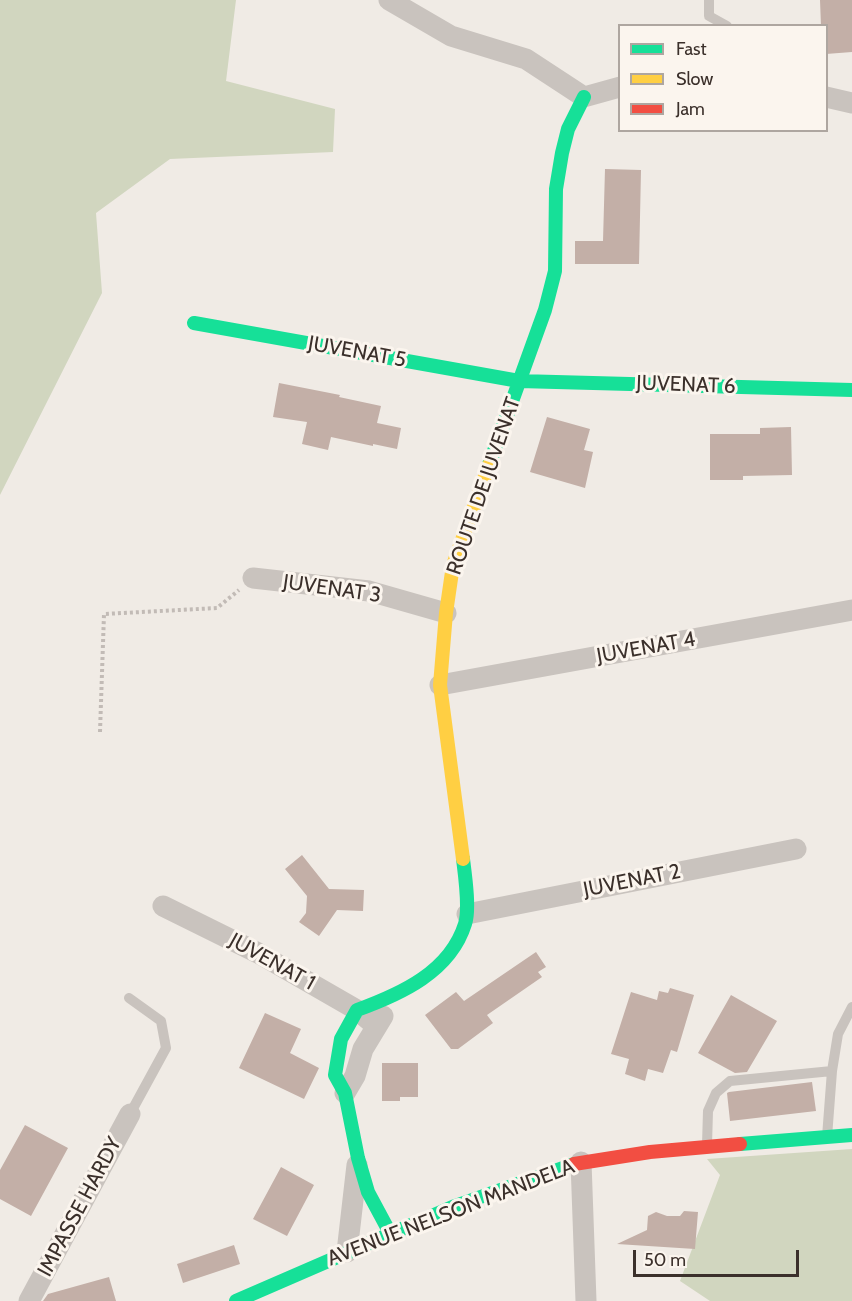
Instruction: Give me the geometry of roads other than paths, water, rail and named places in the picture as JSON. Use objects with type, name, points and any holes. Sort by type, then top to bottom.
[{"type":"street","points":[[389,0],[451,36],[526,59],[584,97],[618,88]]},
{"type":"street","name":"ROUTE DE JUVENAT","points":[[357,1010],[395,996],[438,968],[456,944],[467,914],[466,882],[440,685],[446,613],[453,565],[545,310],[555,272],[556,189],[562,153],[568,129],[584,97]]},
{"type":"street","points":[[828,97],[852,104]]},
{"type":"street","name":"JUVENAT 5","points":[[194,323],[519,381]]},
{"type":"street","name":"JUVENAT 6","points":[[519,381],[852,390]]},
{"type":"street","name":"JUVENAT 3","points":[[253,578],[369,591],[446,613]]},
{"type":"street","name":"JUVENAT 4","points":[[440,685],[852,610]]},
{"type":"street","name":"JUVENAT 2","points":[[467,914],[796,849]]},
{"type":"street","name":"JUVENAT 1","points":[[163,906],[258,953],[357,1010],[376,1026]]},
{"type":"street","name":"ROUTE DE JUVENAT","points":[[345,1093],[355,1076],[363,1049],[395,996]]},
{"type":"street","points":[[357,1010],[340,1039],[335,1075],[345,1093],[358,1158],[368,1192],[390,1233]]},
{"type":"street","name":"IMPASSE HARDY","points":[[29,1301],[130,1114]]},
{"type":"street","name":"AVENUE NELSON MANDELA","points":[[236,1301],[455,1206],[581,1162],[650,1152],[852,1135]]},
{"type":"street","points":[[347,1252],[358,1158]]},
{"type":"street","points":[[581,1162],[586,1301]]},
{"type":"lane","points":[[710,0],[710,16],[724,24]]},
{"type":"lane","name":"IMPASSE HARDY","points":[[129,998],[161,1021],[166,1048],[130,1114]]},
{"type":"lane","points":[[827,1137],[832,1071],[838,1034],[852,1007]]},
{"type":"lane","points":[[707,1148],[708,1111],[716,1093],[730,1081],[832,1071]]}]
